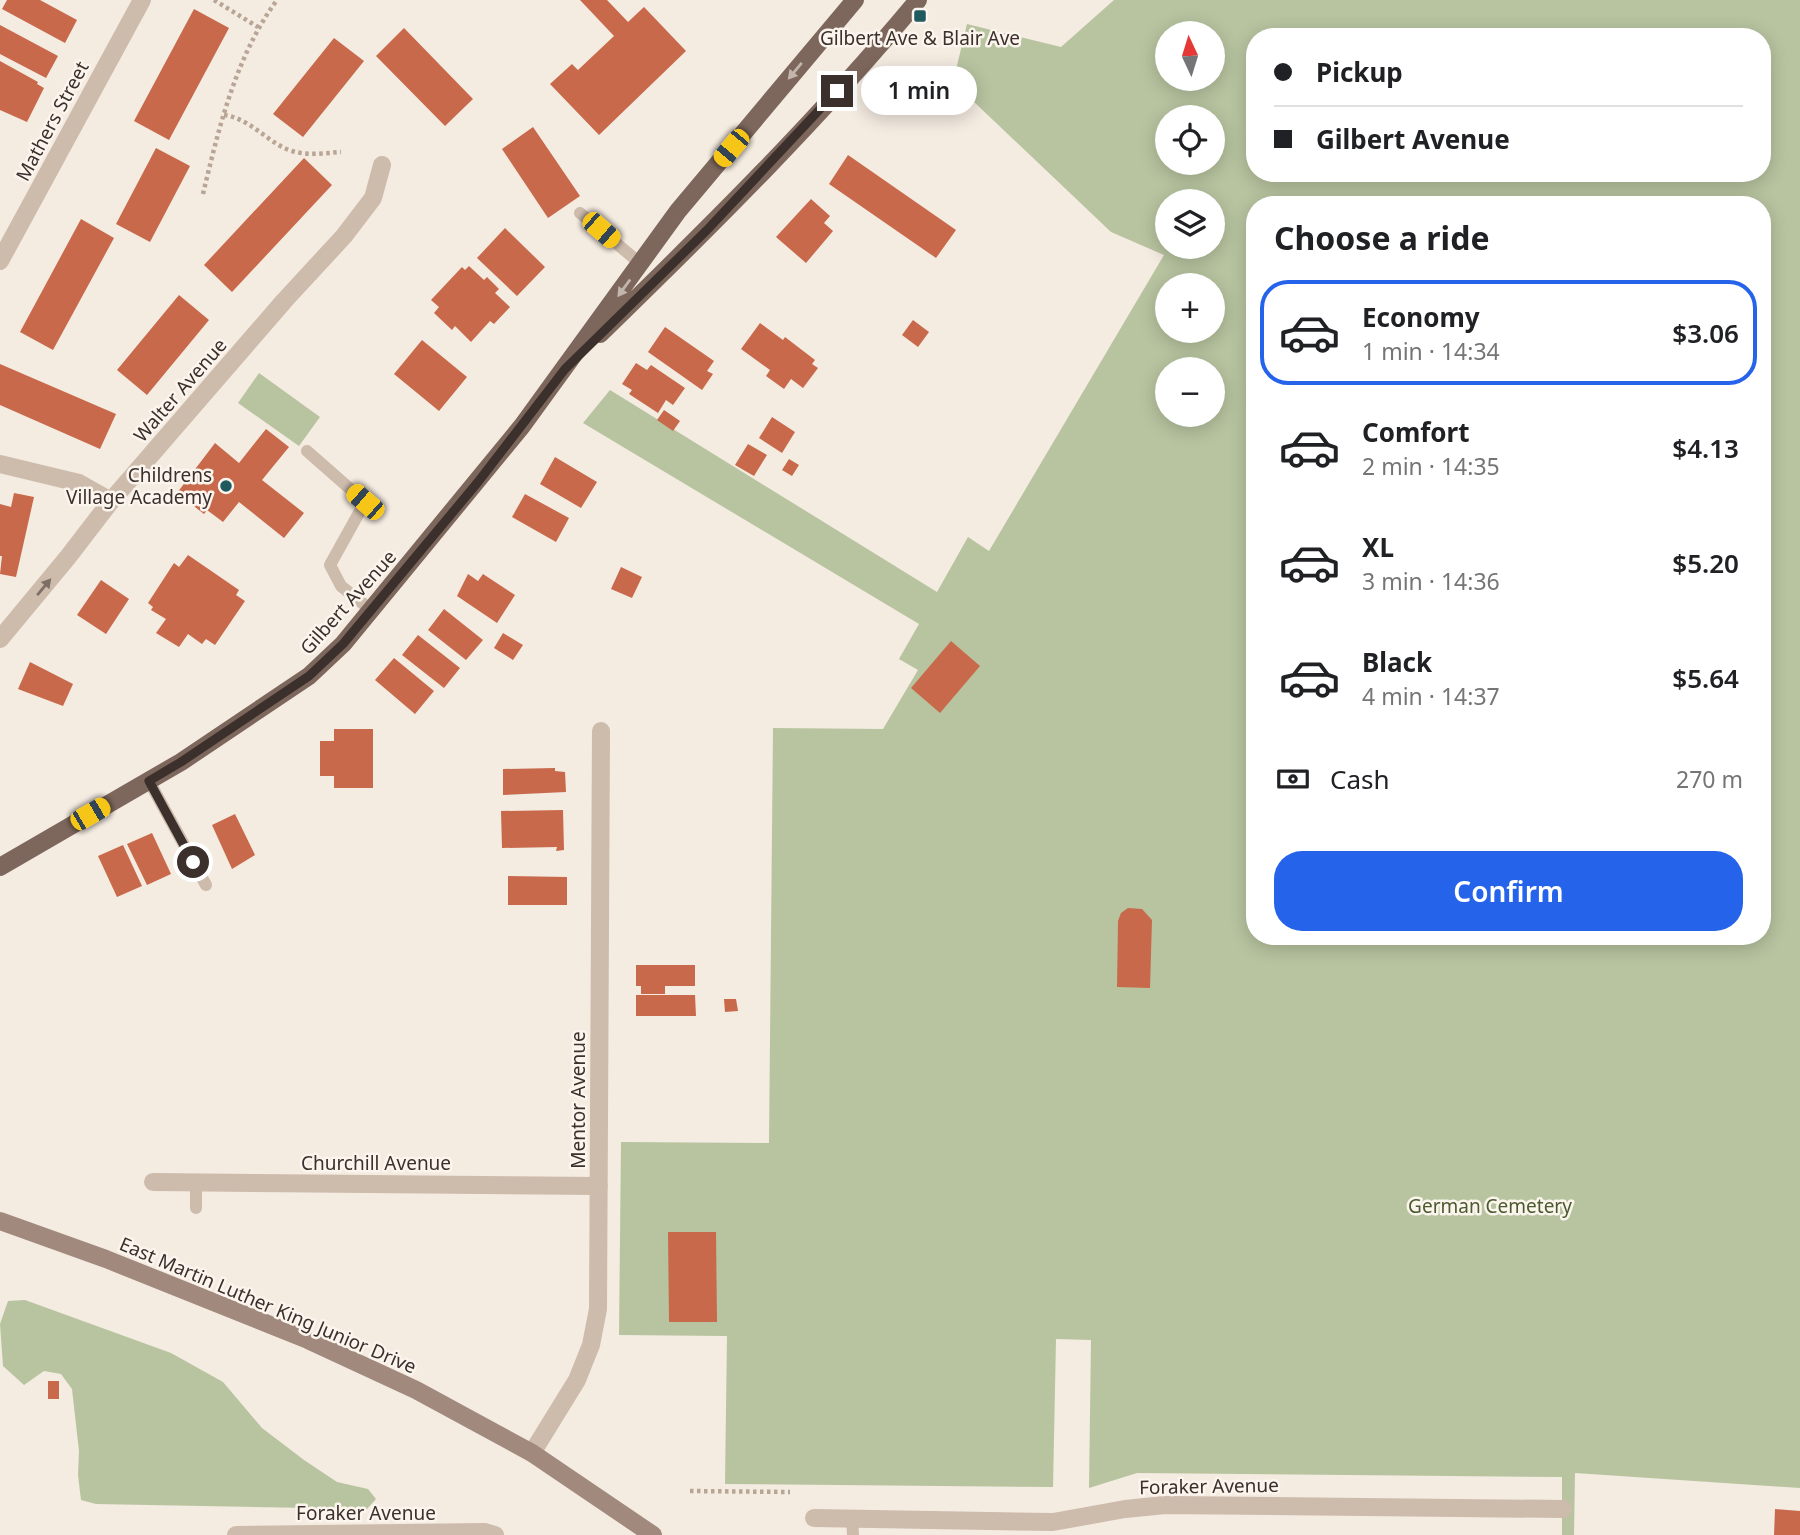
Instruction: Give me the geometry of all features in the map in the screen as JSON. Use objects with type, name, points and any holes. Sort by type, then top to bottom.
[{"type":"main road","name":"Gilbert Avenue","points":[[0,867],[181,762],[309,676],[343,644],[478,482],[565,369],[678,211],[855,0]]},
{"type":"main road","name":"Gilbert Avenue","points":[[565,369],[707,230],[885,40],[918,0]]},
{"type":"main road","name":"East Martin Luther King Junior Drive","points":[[0,1221],[106,1259],[308,1340],[416,1390],[532,1453],[653,1535]]},
{"type":"street","name":"Mathers Street","points":[[0,261],[142,0]]},
{"type":"street","name":"Walter Avenue","points":[[0,639],[111,502],[284,301],[344,236],[373,198],[382,166]]},
{"type":"street","points":[[0,464],[79,483],[111,502]]},
{"type":"street","name":"Mentor Avenue","points":[[532,1453],[577,1380],[591,1345],[599,1296],[601,730]]},
{"type":"street","name":"Churchill Avenue","points":[[153,1182],[599,1186]]},
{"type":"street","name":"Foraker Avenue","points":[[814,1518],[852,1527],[1053,1529],[1125,1509],[1165,1505],[1563,1509]]},
{"type":"street","name":"Foraker Avenue","points":[[236,1535],[485,1532],[495,1535]]},
{"type":"lane","points":[[580,213],[641,264]]},
{"type":"lane","points":[[307,451],[365,502],[330,565],[341,586],[371,610]]},
{"type":"lane","points":[[149,781],[206,885]]},
{"type":"lane","points":[[196,1182],[196,1208]]},
{"type":"path","points":[[214,0],[258,27]]},
{"type":"path","points":[[203,194],[236,78],[258,27],[276,0]]},
{"type":"path","points":[[226,115],[238,117],[289,150],[308,154],[341,152]]},
{"type":"path","points":[[690,1491],[790,1492]]},
{"type":"green space","name":"German Cemetery","points":[[1114,0],[1800,0],[1800,1488],[1575,1473],[1574,1535],[1562,1535],[1562,1477],[1137,1473],[1089,1488],[1091,1340],[1056,1339],[1053,1487],[725,1484],[727,1336],[619,1335],[621,1142],[769,1143],[773,728],[883,729],[918,670],[899,659],[919,624],[583,423],[610,390],[937,592],[968,537],[989,551],[1162,259],[1225,259],[1225,189],[1155,189],[1155,251],[1111,232],[953,82],[967,24],[1061,47]]},
{"type":"green space","points":[[259,373],[320,417],[299,446],[238,403]]},
{"type":"green space","points":[[25,1300],[171,1353],[223,1382],[262,1428],[337,1482],[368,1489],[376,1499],[367,1509],[96,1504],[81,1500],[72,1389],[61,1374],[44,1371],[24,1385],[3,1366],[0,1324],[8,1301]]},
{"type":"building","points":[[7,0],[40,0],[77,20],[65,43],[2,9]]},
{"type":"building","points":[[580,0],[607,0],[628,22],[644,7],[686,51],[599,135],[550,84],[572,64],[578,70],[614,36]]},
{"type":"building","points":[[194,9],[229,28],[169,140],[134,121]]},
{"type":"building","points":[[0,25],[58,56],[46,78],[0,54]]},
{"type":"building","points":[[404,28],[473,99],[445,126],[376,56]]},
{"type":"building","points":[[334,38],[364,61],[303,137],[273,114]]},
{"type":"building","points":[[0,61],[44,88],[27,122],[0,110]]},
{"type":"building","points":[[533,127],[580,196],[548,218],[502,149]]},
{"type":"building","points":[[156,148],[190,166],[150,242],[116,224]]},
{"type":"building","points":[[848,155],[956,230],[936,258],[829,184]]},
{"type":"building","points":[[304,158],[332,185],[232,292],[204,265]]},
{"type":"building","points":[[811,199],[830,216],[824,223],[833,231],[806,263],[776,237]]},
{"type":"building","points":[[81,219],[114,238],[53,350],[20,332]]},
{"type":"building","points":[[505,228],[545,267],[517,296],[477,258]]},
{"type":"building","points":[[469,266],[484,280],[487,277],[499,289],[495,293],[510,307],[494,324],[490,321],[471,342],[455,326],[452,330],[434,313],[439,307],[431,300],[462,267],[465,270]]},
{"type":"building","points":[[179,295],[209,320],[147,395],[117,370]]},
{"type":"building","points":[[913,320],[929,332],[918,347],[902,335]]},
{"type":"building","points":[[760,323],[783,340],[785,337],[815,360],[812,364],[818,368],[803,388],[791,379],[784,389],[766,376],[770,370],[741,349]]},
{"type":"building","points":[[665,327],[714,361],[707,371],[713,374],[702,390],[648,352]]},
{"type":"building","points":[[422,340],[467,377],[439,411],[394,374]]},
{"type":"building","points":[[636,363],[647,370],[651,365],[685,388],[673,405],[666,400],[658,413],[629,394],[632,390],[622,384]]},
{"type":"building","points":[[0,364],[116,414],[100,449],[0,405]]},
{"type":"building","points":[[664,410],[680,421],[673,431],[657,420]]},
{"type":"building","points":[[772,417],[795,432],[782,453],[759,438]]},
{"type":"building","name":"Childrens Village Academy","points":[[266,429],[289,447],[262,480],[304,513],[284,538],[239,502],[223,522],[207,510],[204,514],[177,493],[215,443],[239,463]]},
{"type":"building","points":[[748,444],[767,455],[754,476],[735,465]]},
{"type":"building","points":[[555,457],[597,482],[581,508],[540,484]]},
{"type":"building","points":[[789,459],[799,465],[792,476],[782,470]]},
{"type":"building","points":[[14,493],[34,497],[16,577],[0,574],[0,504],[11,507]]},
{"type":"building","points":[[525,494],[569,518],[556,542],[512,517]]},
{"type":"building","points":[[188,555],[239,590],[236,595],[245,601],[215,645],[206,639],[202,644],[188,634],[179,647],[156,633],[166,619],[151,610],[153,607],[148,603],[174,563],[179,567]]},
{"type":"building","points":[[621,567],[642,577],[632,598],[611,589]]},
{"type":"building","points":[[468,574],[478,581],[483,574],[515,595],[497,623],[457,596]]},
{"type":"building","points":[[101,580],[129,599],[106,634],[77,615]]},
{"type":"building","points":[[444,609],[483,640],[466,660],[428,630]]},
{"type":"building","points":[[503,633],[523,645],[513,660],[494,648]]},
{"type":"building","points":[[418,635],[460,668],[444,688],[402,655]]},
{"type":"building","points":[[951,641],[980,666],[940,713],[911,688]]},
{"type":"building","points":[[394,658],[434,691],[415,714],[375,680]]},
{"type":"building","points":[[30,662],[73,684],[63,706],[18,689]]},
{"type":"building","points":[[334,729],[373,729],[373,788],[334,788],[334,776],[320,776],[320,741],[334,741]]},
{"type":"building","points":[[555,768],[555,771],[565,772],[566,792],[503,795],[503,769]]},
{"type":"building","points":[[563,810],[564,850],[556,851],[557,847],[502,848],[501,811]]},
{"type":"building","points":[[235,814],[255,855],[232,869],[212,825]]},
{"type":"building","points":[[152,833],[171,874],[147,885],[127,844]]},
{"type":"building","points":[[123,845],[142,886],[117,897],[98,856]]},
{"type":"building","points":[[508,876],[567,877],[567,905],[508,905]]},
{"type":"building","points":[[1128,908],[1142,909],[1152,920],[1150,988],[1117,987],[1118,921],[1121,913]]},
{"type":"building","points":[[636,965],[695,965],[695,986],[665,986],[665,994],[641,994],[641,986],[636,986]]},
{"type":"building","points":[[636,995],[695,995],[696,1016],[636,1016]]},
{"type":"building","points":[[724,999],[736,999],[738,1011],[725,1012]]},
{"type":"building","points":[[668,1232],[716,1232],[717,1322],[669,1322]]},
{"type":"building","points":[[48,1381],[59,1381],[59,1399],[48,1399]]},
{"type":"building","points":[[1775,1509],[1800,1511],[1800,1535],[1774,1535]]},
{"type":"place","name":"Gilbert Ave & Blair Ave","points":[[920,16]]},
{"type":"place","name":"Childrens Village Academy","points":[[226,486]]},
{"type":"route","points":[[193,862],[149,781],[309,676],[343,644],[478,482],[565,369],[707,230],[837,91]]}]
